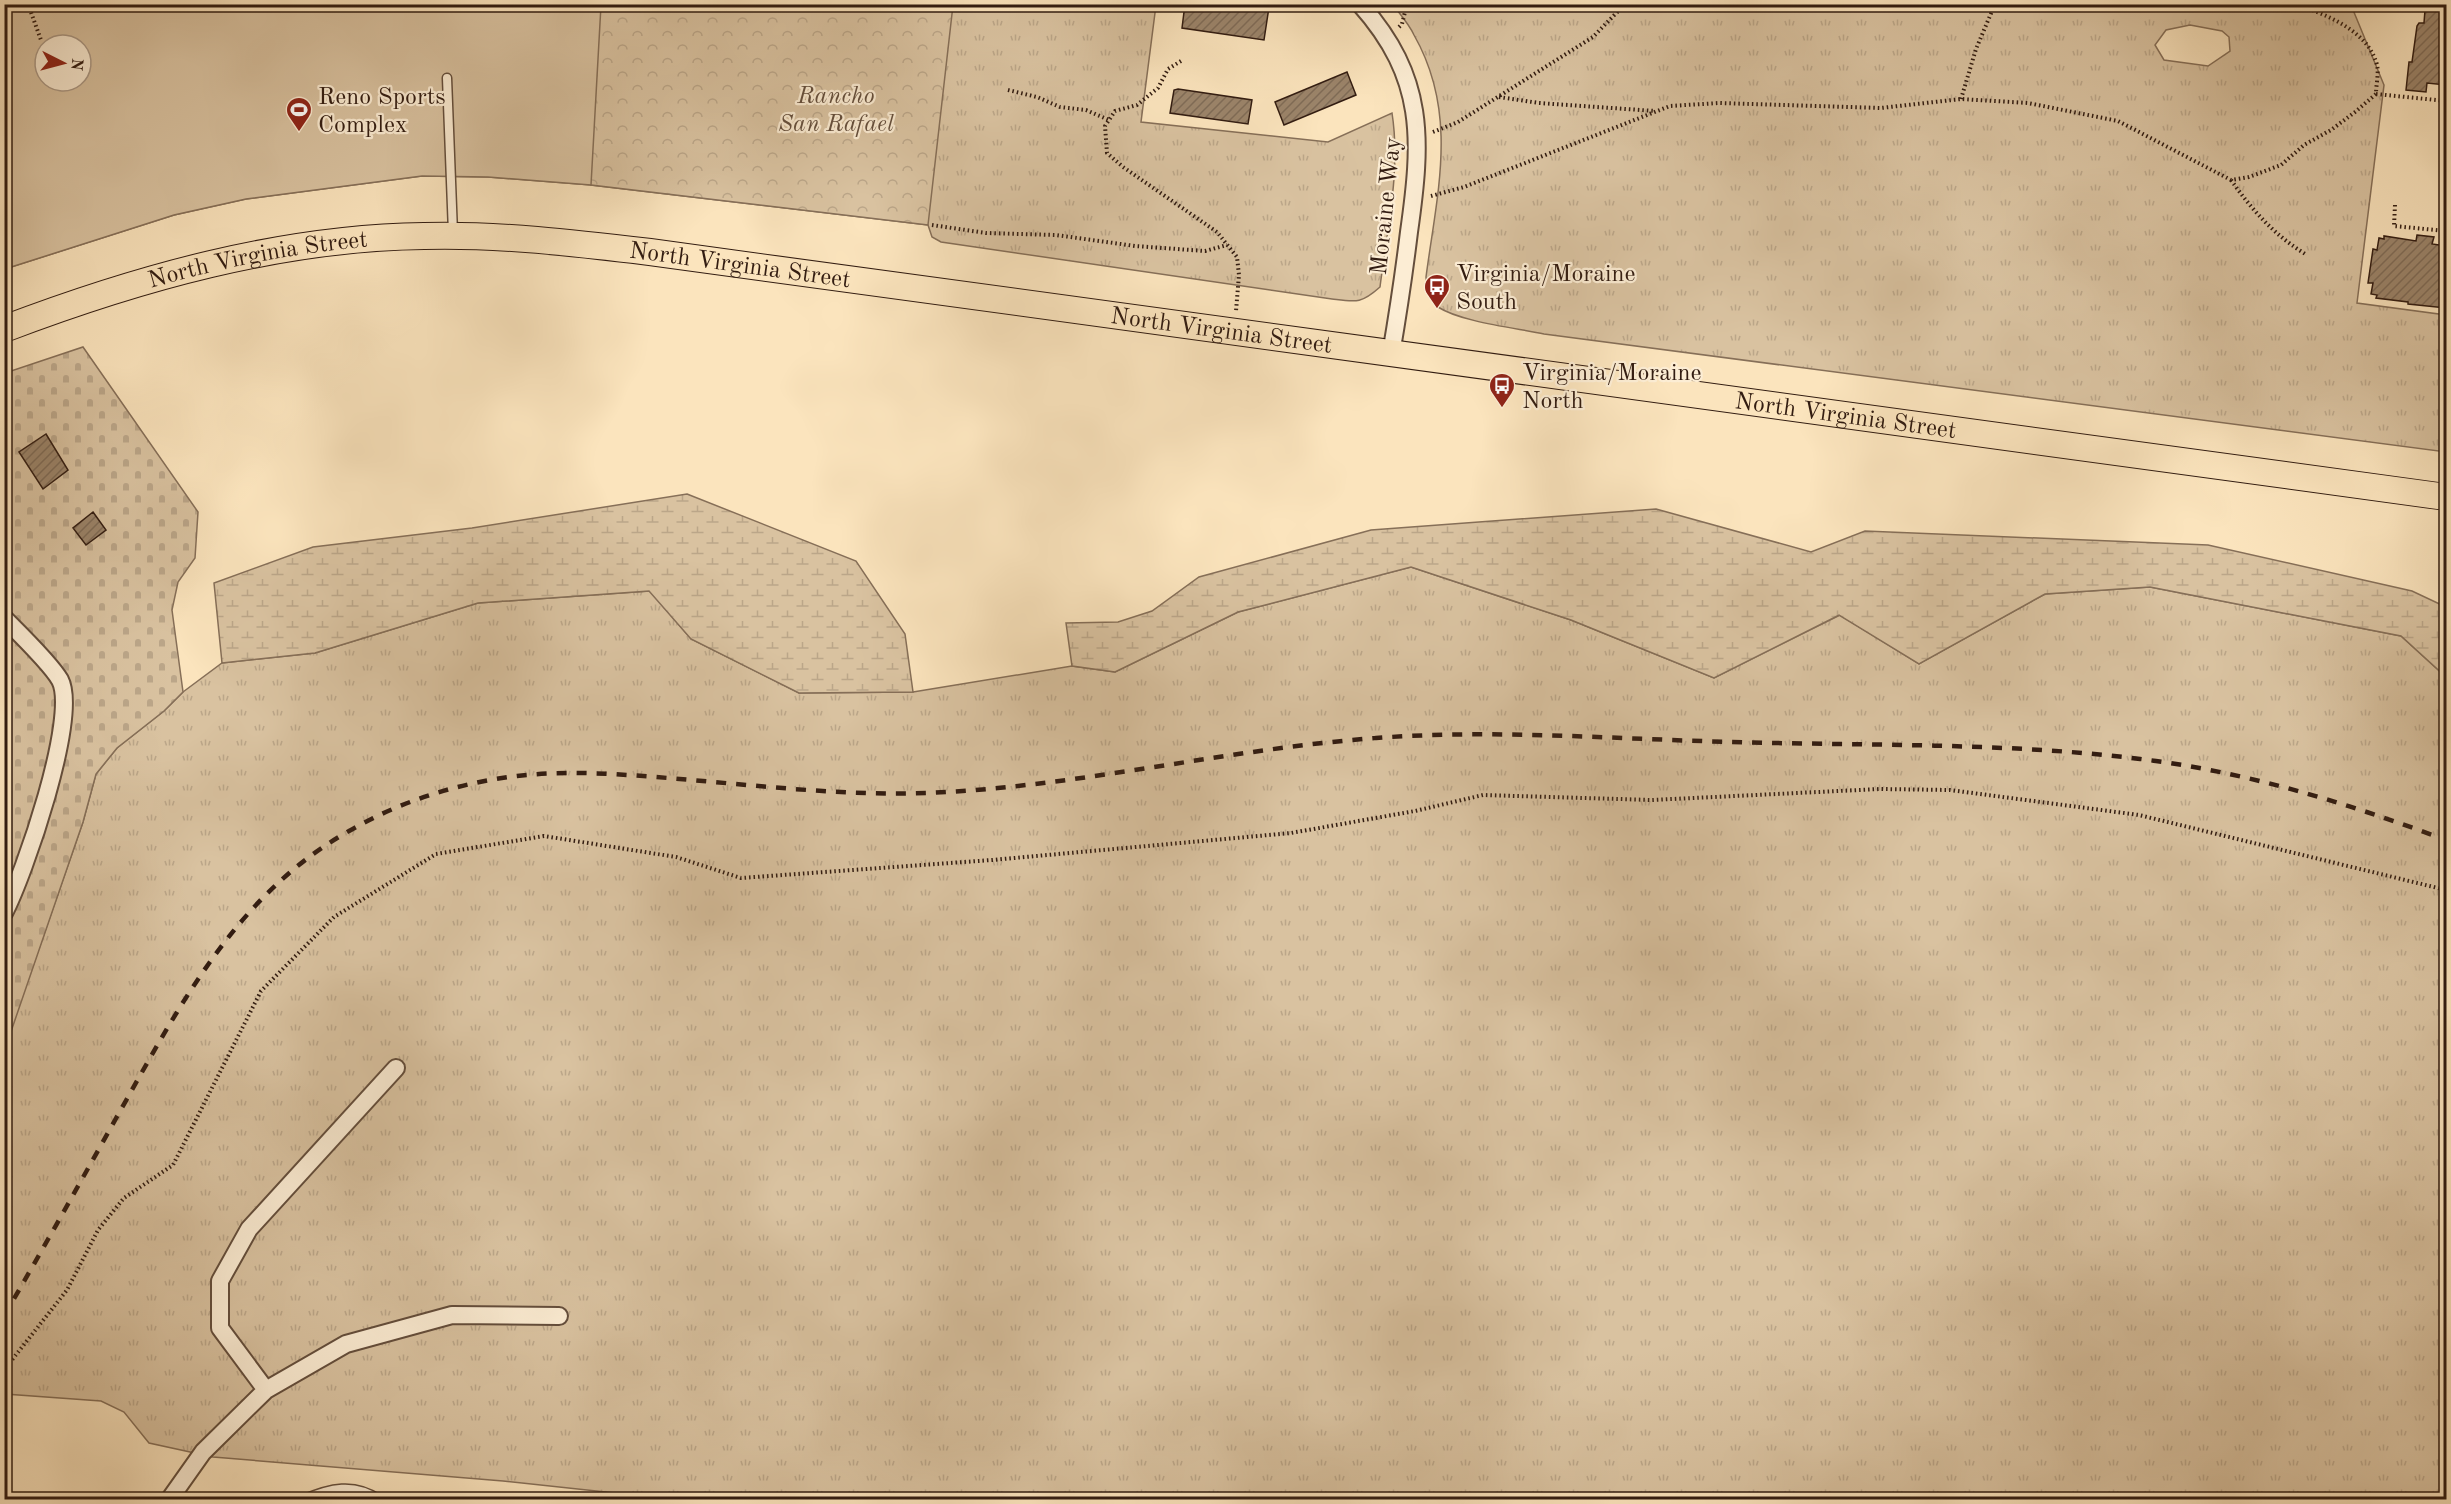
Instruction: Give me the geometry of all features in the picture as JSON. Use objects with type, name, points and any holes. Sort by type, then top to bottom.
[{"type":"main road","name":"North Virginia Street","points":[[4,329],[135,284],[266,252],[373,238],[453,236],[572,243],[2446,498]]},
{"type":"street","name":"Moraine Way","points":[[1360,4],[1389,40],[1398,60],[1411,90],[1418,135],[1418,168],[1414,202],[1391,354]]},
{"type":"street","points":[[4,618],[60,680],[65,711],[36,835],[4,913]]},
{"type":"street","points":[[266,1390],[220,1328],[220,1281],[249,1229],[396,1068]]},
{"type":"street","points":[[170,1500],[203,1452],[266,1390],[346,1344],[452,1315],[559,1316]]},
{"type":"lane","points":[[447,78],[453,236]]},
{"type":"lane","points":[[302,1500],[328,1489],[366,1490],[380,1500]]},
{"type":"path","points":[[28,4],[38,33]]},
{"type":"path","points":[[1418,135],[1439,131],[1458,122],[1593,37],[1625,4]]},
{"type":"path","points":[[1961,99],[1976,49],[1995,4]]},
{"type":"path","points":[[2296,4],[2348,28],[2368,47],[2378,66],[2376,94]]},
{"type":"path","points":[[1181,61],[1168,69],[1158,88],[1137,105],[1115,111],[1105,126],[1107,153],[1123,167],[1217,232],[1237,257],[1239,275],[1233,332]]},
{"type":"path","points":[[1008,90],[1037,97],[1060,107],[1086,110],[1109,120]]},
{"type":"path","points":[[2232,180],[2249,177],[2281,165],[2304,145],[2347,118],[2376,94],[2446,101]]},
{"type":"path","points":[[1498,97],[1539,103],[1657,111]]},
{"type":"path","points":[[1414,202],[1464,187],[1670,106],[1719,103],[1881,108],[1961,99],[2028,103],[2118,121],[2232,180],[2253,211],[2289,245],[2307,255]]},
{"type":"path","points":[[2395,205],[2394,226],[2446,231]]},
{"type":"path","points":[[932,225],[986,233],[1056,235],[1135,246],[1204,251],[1227,245]]},
{"type":"path","points":[[4,1370],[67,1290],[98,1230],[124,1198],[173,1165],[202,1112],[261,991],[334,917],[436,854],[544,836],[676,857],[741,878],[992,860],[1291,833],[1415,811],[1484,795],[1652,800],[1880,789],[1950,790],[2139,816],[2446,890]]},
{"type":"green space","name":"Reno Sports Complex","points":[[4,5],[953,5],[928,225],[591,185],[488,177],[422,176],[246,199],[174,215],[5,269]]},
{"type":"green space","name":"Reno Sports Complex","points":[[4,5],[601,5],[591,185],[488,177],[422,176],[246,199],[174,215],[5,269]]},
{"type":"green space","name":"Rancho San Rafael","points":[[601,5],[1156,5],[1141,122],[1328,142],[1392,113],[1394,178],[1380,287],[1363,299],[1347,301],[941,242],[932,237],[928,225],[591,185]]},
{"type":"green space","points":[[1393,5],[2351,5],[2384,85],[2357,303],[2446,315],[2446,452],[1544,334],[1474,321],[1448,312],[1432,301],[1426,277],[1441,154],[1436,94],[1428,65],[1414,35]],"holes":[[[2190,25],[2222,31],[2229,37],[2230,51],[2208,66],[2164,60],[2155,45],[2166,30]]]},
{"type":"green space","points":[[83,347],[198,512],[195,558],[178,582],[172,610],[183,692],[164,711],[117,748],[96,774],[83,822],[5,1049],[5,373]]},
{"type":"green space","points":[[687,494],[856,561],[905,634],[913,692],[799,693],[691,639],[649,591],[478,603],[315,653],[222,663],[214,583],[313,547],[472,528]]},
{"type":"green space","points":[[1656,509],[1811,552],[1865,531],[2208,545],[2412,591],[2446,607],[2446,677],[2401,636],[2150,587],[2045,594],[1919,664],[1839,615],[1714,678],[1571,620],[1411,567],[1238,612],[1115,672],[1072,666],[1066,623],[1118,622],[1152,611],[1199,577],[1371,530]]},
{"type":"green space","points":[[1411,567],[1571,620],[1714,678],[1840,615],[1919,664],[2045,594],[2150,587],[2401,636],[2446,677],[2446,1499],[680,1500],[503,1481],[213,1457],[149,1443],[124,1412],[101,1401],[5,1394],[4,1049],[83,822],[96,774],[117,748],[164,711],[183,692],[222,663],[315,653],[478,603],[650,591],[691,639],[799,693],[913,692],[1072,666],[1115,672],[1238,612]]},
{"type":"building","points":[[1185,4],[1251,4],[1269,7],[1264,40],[1182,28]]},
{"type":"building","points":[[2431,4],[2446,4],[2446,85],[2427,83],[2426,92],[2406,90],[2417,26],[2419,23],[2424,23],[2425,10],[2430,10]]},
{"type":"building","points":[[1347,72],[1356,95],[1284,125],[1275,102]]},
{"type":"building","points":[[1174,90],[1252,100],[1248,124],[1170,113]]},
{"type":"building","points":[[2417,235],[2434,237],[2432,244],[2446,246],[2446,308],[2408,304],[2408,302],[2376,298],[2377,295],[2371,294],[2373,283],[2368,283],[2373,249],[2377,250],[2379,238],[2384,239],[2384,236],[2416,241]]},
{"type":"building","points":[[46,434],[68,470],[43,489],[19,452]]},
{"type":"building","points":[[93,512],[106,530],[86,545],[73,528]]},
{"type":"railway","points":[[4,1316],[165,1032],[215,955],[243,919],[274,886],[309,857],[349,831],[409,802],[473,783],[536,774],[593,773],[830,791],[927,793],[1096,776],[1320,743],[1420,735],[1465,734],[1944,746],[2103,755],[2194,767],[2304,793],[2446,840]]},
{"type":"place","name":"Reno Sports Complex","points":[[299,133]]},
{"type":"place","name":"Virginia/Moraine South","points":[[1437,310]]},
{"type":"place","name":"Virginia/Moraine North","points":[[1502,409]]}]
